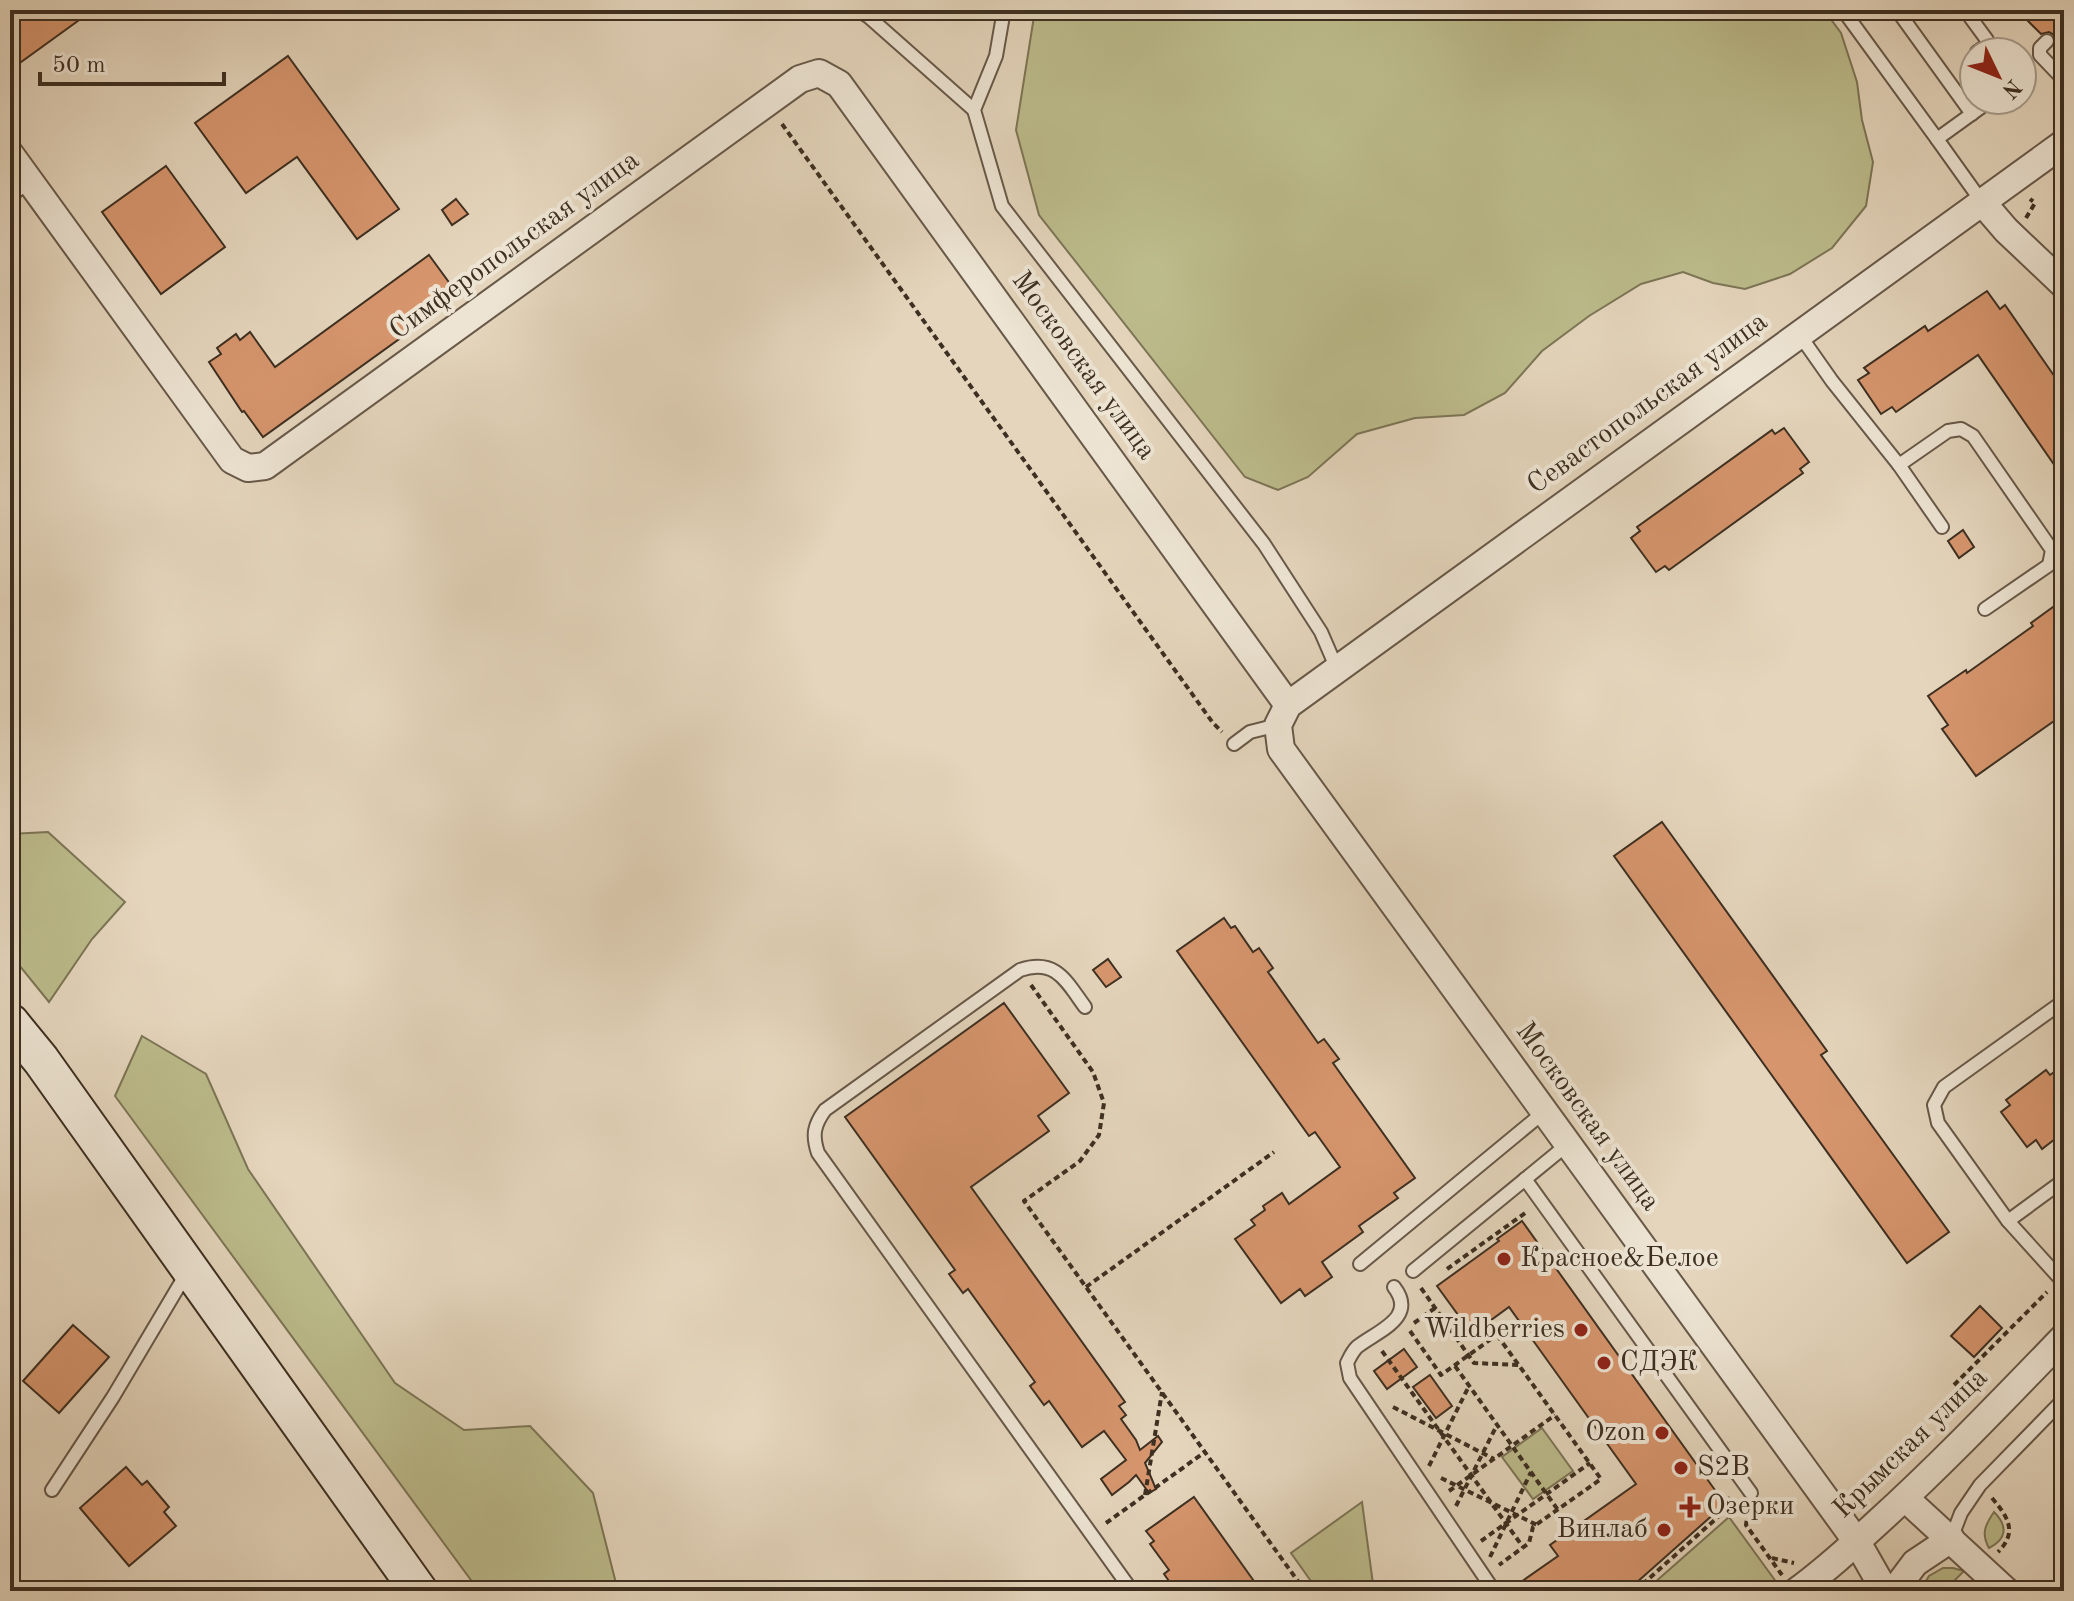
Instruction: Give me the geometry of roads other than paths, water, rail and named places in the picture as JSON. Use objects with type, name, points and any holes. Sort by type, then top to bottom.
[{"type":"main road","points":[[10,1022],[41,1060],[419,1591]]},
{"type":"street","name":"Симферопольская улица","points":[[20,188],[232,460],[248,468],[265,466],[766,103],[800,79],[819,73]]},
{"type":"street","name":"Московская улица","points":[[819,73],[839,84],[1283,715],[1281,749],[1857,1542],[1885,1591]]},
{"type":"street","name":"Севастопольская улица","points":[[1283,715],[1337,669],[2064,143]]},
{"type":"street","points":[[10,154],[20,188]]},
{"type":"street","points":[[1982,202],[2006,230],[2058,275]]},
{"type":"street","name":"Крымская улица","points":[[1791,1585],[1857,1542],[1953,1452],[2064,1337]]},
{"type":"street","points":[[1905,1498],[2006,1591]]},
{"type":"street","points":[[1894,1591],[1915,1563],[1951,1539]]},
{"type":"lane","points":[[858,10],[974,110],[1002,206],[1264,544],[1321,632],[1337,669]]},
{"type":"lane","points":[[974,110],[996,56],[1004,10]]},
{"type":"lane","points":[[1843,10],[1982,202]]},
{"type":"lane","points":[[1897,10],[1958,95]]},
{"type":"lane","points":[[1965,10],[1984,36]]},
{"type":"lane","points":[[2047,41],[2040,48],[2040,55],[2064,80]]},
{"type":"lane","points":[[1937,139],[1969,116]]},
{"type":"lane","points":[[1799,334],[1942,527]]},
{"type":"lane","points":[[1899,465],[1948,431],[1961,429],[1973,436],[2052,550],[2049,565],[1985,609]]},
{"type":"lane","points":[[1234,744],[1283,715]]},
{"type":"lane","points":[[1085,1007],[1064,978],[1051,968],[1035,965],[1020,970],[825,1110],[816,1122],[813,1138],[818,1153],[1132,1591]]},
{"type":"lane","points":[[2062,1281],[2008,1221],[1938,1123],[1934,1105],[1944,1087],[2064,1001]]},
{"type":"lane","points":[[1360,1264],[1544,1112]]},
{"type":"lane","points":[[1413,1271],[1568,1144]]},
{"type":"lane","points":[[1525,1179],[1751,1493]]},
{"type":"lane","points":[[2008,1221],[2064,1180]]},
{"type":"lane","points":[[52,1490],[113,1397],[190,1268]]},
{"type":"lane","points":[[1394,1287],[1400,1294],[1402,1308],[1395,1320],[1354,1350],[1347,1363],[1350,1378],[1494,1591]]},
{"type":"lane","points":[[1951,1539],[1961,1513],[1980,1485],[2064,1399]]},
{"type":"place","name":"Красное&Белое","points":[[1504,1259]]},
{"type":"place","name":"Wildberries","points":[[1581,1330]]},
{"type":"place","name":"СДЭК","points":[[1604,1363]]},
{"type":"place","name":"Ozon","points":[[1662,1433]]},
{"type":"place","name":"S2B","points":[[1681,1468]]},
{"type":"place","name":"Озерки","points":[[1690,1507]]},
{"type":"place","name":"Винлаб","points":[[1664,1530]]}]
